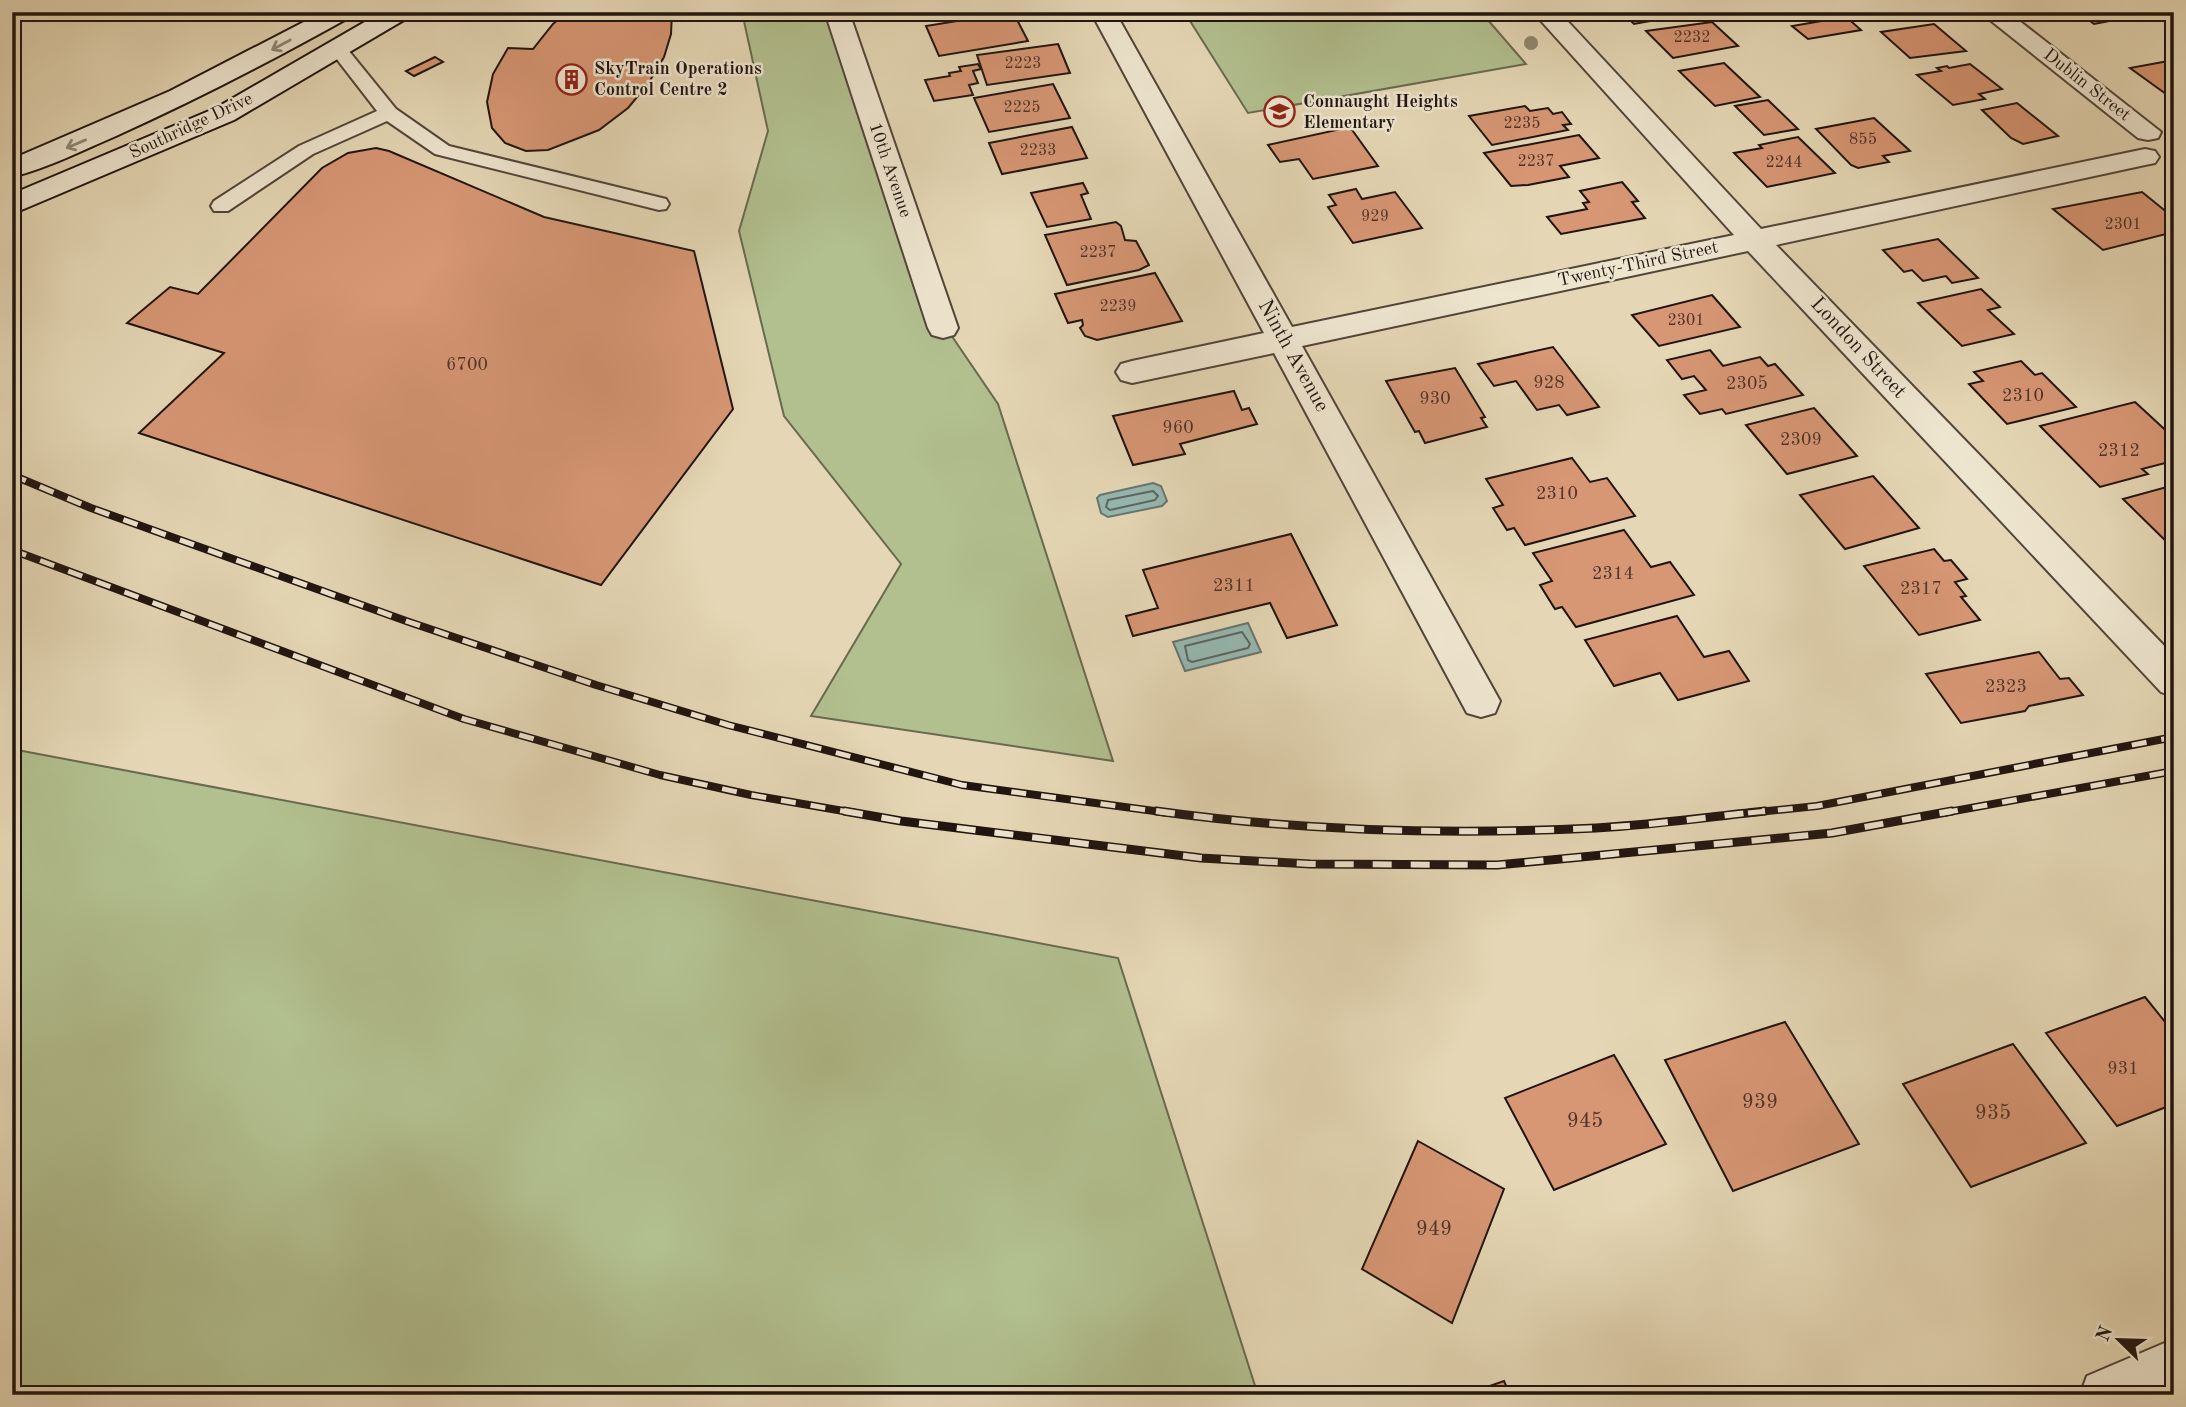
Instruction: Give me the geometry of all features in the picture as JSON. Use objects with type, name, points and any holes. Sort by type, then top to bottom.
[{"type":"street","name":"Southridge Drive","points":[[12,169],[76,144],[200,88],[341,12]]},
{"type":"street","points":[[338,49],[352,12]]},
{"type":"street","name":"Southridge Drive","points":[[12,205],[225,114],[400,12]]},
{"type":"street","name":"10th Avenue","points":[[837,12],[943,328]]},
{"type":"street","name":"Ninth Avenue","points":[[1103,12],[1480,701]]},
{"type":"street","name":"London Street","points":[[1545,12],[1754,239],[2174,681]]},
{"type":"street","name":"Dublin Street","points":[[1992,12],[2158,148]]},
{"type":"street","name":"Twenty-Third Street","points":[[1132,372],[1754,239],[2158,148]]},
{"type":"street","points":[[2106,1395],[2174,1365]]},
{"type":"lane","points":[[338,49],[389,113],[442,150],[659,204]]},
{"type":"lane","points":[[221,206],[306,150],[389,113]]},
{"type":"green space","points":[[742,12],[831,12],[913,279],[998,404],[1113,761],[811,716],[901,564],[784,416],[739,231],[768,131]]},
{"type":"green space","points":[[1481,12],[1526,64],[1248,113],[1185,13]]},
{"type":"green space","points":[[12,749],[1118,958],[1258,1395],[12,1395]]},
{"type":"water","points":[[1153,483],[1161,486],[1167,501],[1162,506],[1108,517],[1101,513],[1097,498],[1100,495]]},
{"type":"water","points":[[1248,623],[1261,652],[1185,671],[1173,642]]},
{"type":"building","name":"SkyTrain Operations Control Centre 2","points":[[567,12],[672,12],[671,34],[664,57],[648,84],[628,108],[599,130],[548,150],[526,151],[505,143],[492,128],[487,102],[493,74],[508,48],[533,49],[553,24]]},
{"type":"building","points":[[1013,12],[1028,41],[939,56],[926,26]]},
{"type":"building","points":[[1622,12],[1700,12],[1634,24]]},
{"type":"building","points":[[1826,12],[1856,12],[1843,14],[1861,30],[1808,39],[1792,26],[1833,19]]},
{"type":"building","points":[[2078,12],[2157,12],[2094,24]]},
{"type":"building","points":[[1712,22],[1738,46],[1673,58],[1646,31]]},
{"type":"building","points":[[1934,24],[1966,51],[1910,58],[1881,32]]},
{"type":"building","points":[[1058,44],[1070,73],[987,85],[977,55]]},
{"type":"building","points":[[435,57],[443,62],[414,76],[406,71]]},
{"type":"building","points":[[2174,60],[2174,93],[2166,94],[2130,68]]},
{"type":"building","points":[[1724,63],[1760,97],[1715,106],[1679,71]]},
{"type":"building","points":[[978,64],[981,69],[973,71],[978,83],[969,85],[973,95],[934,101],[925,80],[950,76],[949,73],[961,71],[959,67]]},
{"type":"building","points":[[1970,64],[2002,89],[1979,94],[1985,99],[1953,105],[1917,75],[1941,71],[1937,68]]},
{"type":"building","points":[[1053,84],[1070,118],[989,132],[974,98]]},
{"type":"building","points":[[1768,100],[1798,129],[1764,135],[1735,106]]},
{"type":"building","points":[[2017,103],[2058,136],[2023,144],[2011,138],[1982,110]]},
{"type":"building","points":[[1525,106],[1530,111],[1548,108],[1553,114],[1562,112],[1571,124],[1563,125],[1568,130],[1492,145],[1469,116]]},
{"type":"building","points":[[1874,118],[1910,151],[1883,156],[1889,162],[1858,168],[1851,165],[1816,129]]},
{"type":"building","points":[[1072,127],[1087,158],[1002,174],[989,143]]},
{"type":"building","points":[[1350,127],[1378,166],[1313,179],[1299,159],[1280,162],[1268,145]]},
{"type":"building","points":[[1579,135],[1599,158],[1560,166],[1569,177],[1528,185],[1511,186],[1484,153]]},
{"type":"building","points":[[1798,137],[1835,173],[1767,187],[1734,153],[1762,148],[1759,145]]},
{"type":"building","points":[[376,148],[389,151],[544,217],[694,251],[733,409],[601,585],[139,433],[224,353],[127,323],[170,287],[198,294],[322,168],[348,153]]},
{"type":"building","points":[[1622,182],[1638,201],[1632,202],[1645,218],[1561,234],[1547,217],[1587,209],[1583,203],[1589,202],[1580,191]]},
{"type":"building","points":[[1083,183],[1088,193],[1081,195],[1091,219],[1047,227],[1031,193]]},
{"type":"building","points":[[1356,189],[1362,199],[1395,192],[1422,228],[1353,243],[1328,207],[1336,205],[1329,195]]},
{"type":"building","points":[[2142,192],[2174,218],[2174,232],[2103,250],[2053,209]]},
{"type":"building","points":[[1116,222],[1121,226],[1125,240],[1136,241],[1149,265],[1139,270],[1067,285],[1045,235]]},
{"type":"building","points":[[1938,239],[1978,278],[1952,283],[1946,276],[1923,281],[1912,270],[1904,272],[1883,250]]},
{"type":"building","points":[[1155,273],[1182,321],[1097,340],[1085,336],[1080,328],[1083,325],[1082,320],[1068,323],[1055,294]]},
{"type":"building","points":[[1981,289],[2000,307],[1988,310],[2014,334],[1962,346],[1918,303]]},
{"type":"building","points":[[1712,295],[1740,327],[1659,346],[1632,315]]},
{"type":"building","points":[[1553,347],[1599,407],[1567,415],[1559,405],[1537,410],[1516,381],[1494,386],[1478,364]]},
{"type":"building","points":[[1710,350],[1723,366],[1760,357],[1768,366],[1775,364],[1803,395],[1726,414],[1722,409],[1700,414],[1684,395],[1706,390],[1694,376],[1682,379],[1667,360]]},
{"type":"building","points":[[2021,361],[2035,375],[2042,373],[2076,407],[2007,424],[1969,384],[1983,381],[1974,372]]},
{"type":"building","points":[[1455,368],[1485,417],[1481,418],[1487,427],[1425,443],[1419,431],[1415,432],[1386,381]]},
{"type":"building","points":[[1234,391],[1242,410],[1249,408],[1257,424],[1180,444],[1185,454],[1133,465],[1113,416]]},
{"type":"building","points":[[2135,402],[2174,438],[2174,467],[2170,468],[2165,463],[2142,469],[2148,474],[2100,487],[2040,426]]},
{"type":"building","points":[[1814,408],[1857,456],[1787,474],[1746,425]]},
{"type":"building","points":[[1572,458],[1590,482],[1607,478],[1635,516],[1525,545],[1514,528],[1507,530],[1493,508],[1503,505],[1486,479]]},
{"type":"building","points":[[1873,476],[1919,528],[1845,549],[1800,495]]},
{"type":"building","points":[[2174,485],[2174,549],[2123,499]]},
{"type":"building","points":[[1624,530],[1651,567],[1670,562],[1694,595],[1576,627],[1562,607],[1555,609],[1540,585],[1552,581],[1533,553]]},
{"type":"building","points":[[1291,534],[1337,625],[1287,638],[1270,603],[1133,636],[1126,616],[1158,608],[1143,570]]},
{"type":"building","points":[[1934,549],[1944,561],[1951,560],[1967,579],[1955,582],[1966,596],[1961,597],[1980,620],[1919,635],[1864,566]]},
{"type":"building","points":[[1677,616],[1704,657],[1729,651],[1749,681],[1678,700],[1660,673],[1614,686],[1585,640]]},
{"type":"building","points":[[2039,652],[2060,679],[2069,678],[2083,695],[2029,706],[2025,711],[1961,723],[1926,674]]},
{"type":"building","points":[[2145,997],[2174,1033],[2174,1104],[2117,1126],[2046,1033]]},
{"type":"building","points":[[1785,1022],[1859,1144],[1733,1191],[1665,1060]]},
{"type":"building","points":[[2013,1044],[2086,1143],[1971,1187],[1903,1084]]},
{"type":"building","points":[[1614,1055],[1666,1144],[1554,1190],[1505,1098]]},
{"type":"building","points":[[1418,1141],[1504,1189],[1452,1323],[1362,1269]]},
{"type":"building","points":[[1504,1381],[1510,1395],[1464,1395]]},
{"type":"railway","points":[[12,475],[91,508],[409,622],[596,685],[728,725],[962,785],[1169,813]]},
{"type":"railway","points":[[12,550],[464,719],[660,775],[751,795],[855,813]]},
{"type":"railway","points":[[1748,813],[1817,806],[2174,737]]},
{"type":"railway","points":[[1943,813],[2174,771]]},
{"type":"railway","points":[[844,811],[901,821],[1201,858],[1310,864],[1497,865],[1832,833],[1952,811]]},
{"type":"railway","points":[[1156,811],[1265,823],[1431,831],[1617,827],[1765,811]]},
{"type":"place","name":"SkyTrain Operations Control Centre 2","points":[[571,79]]},
{"type":"place","name":"Connaught Heights Elementary","points":[[1280,112]]}]
